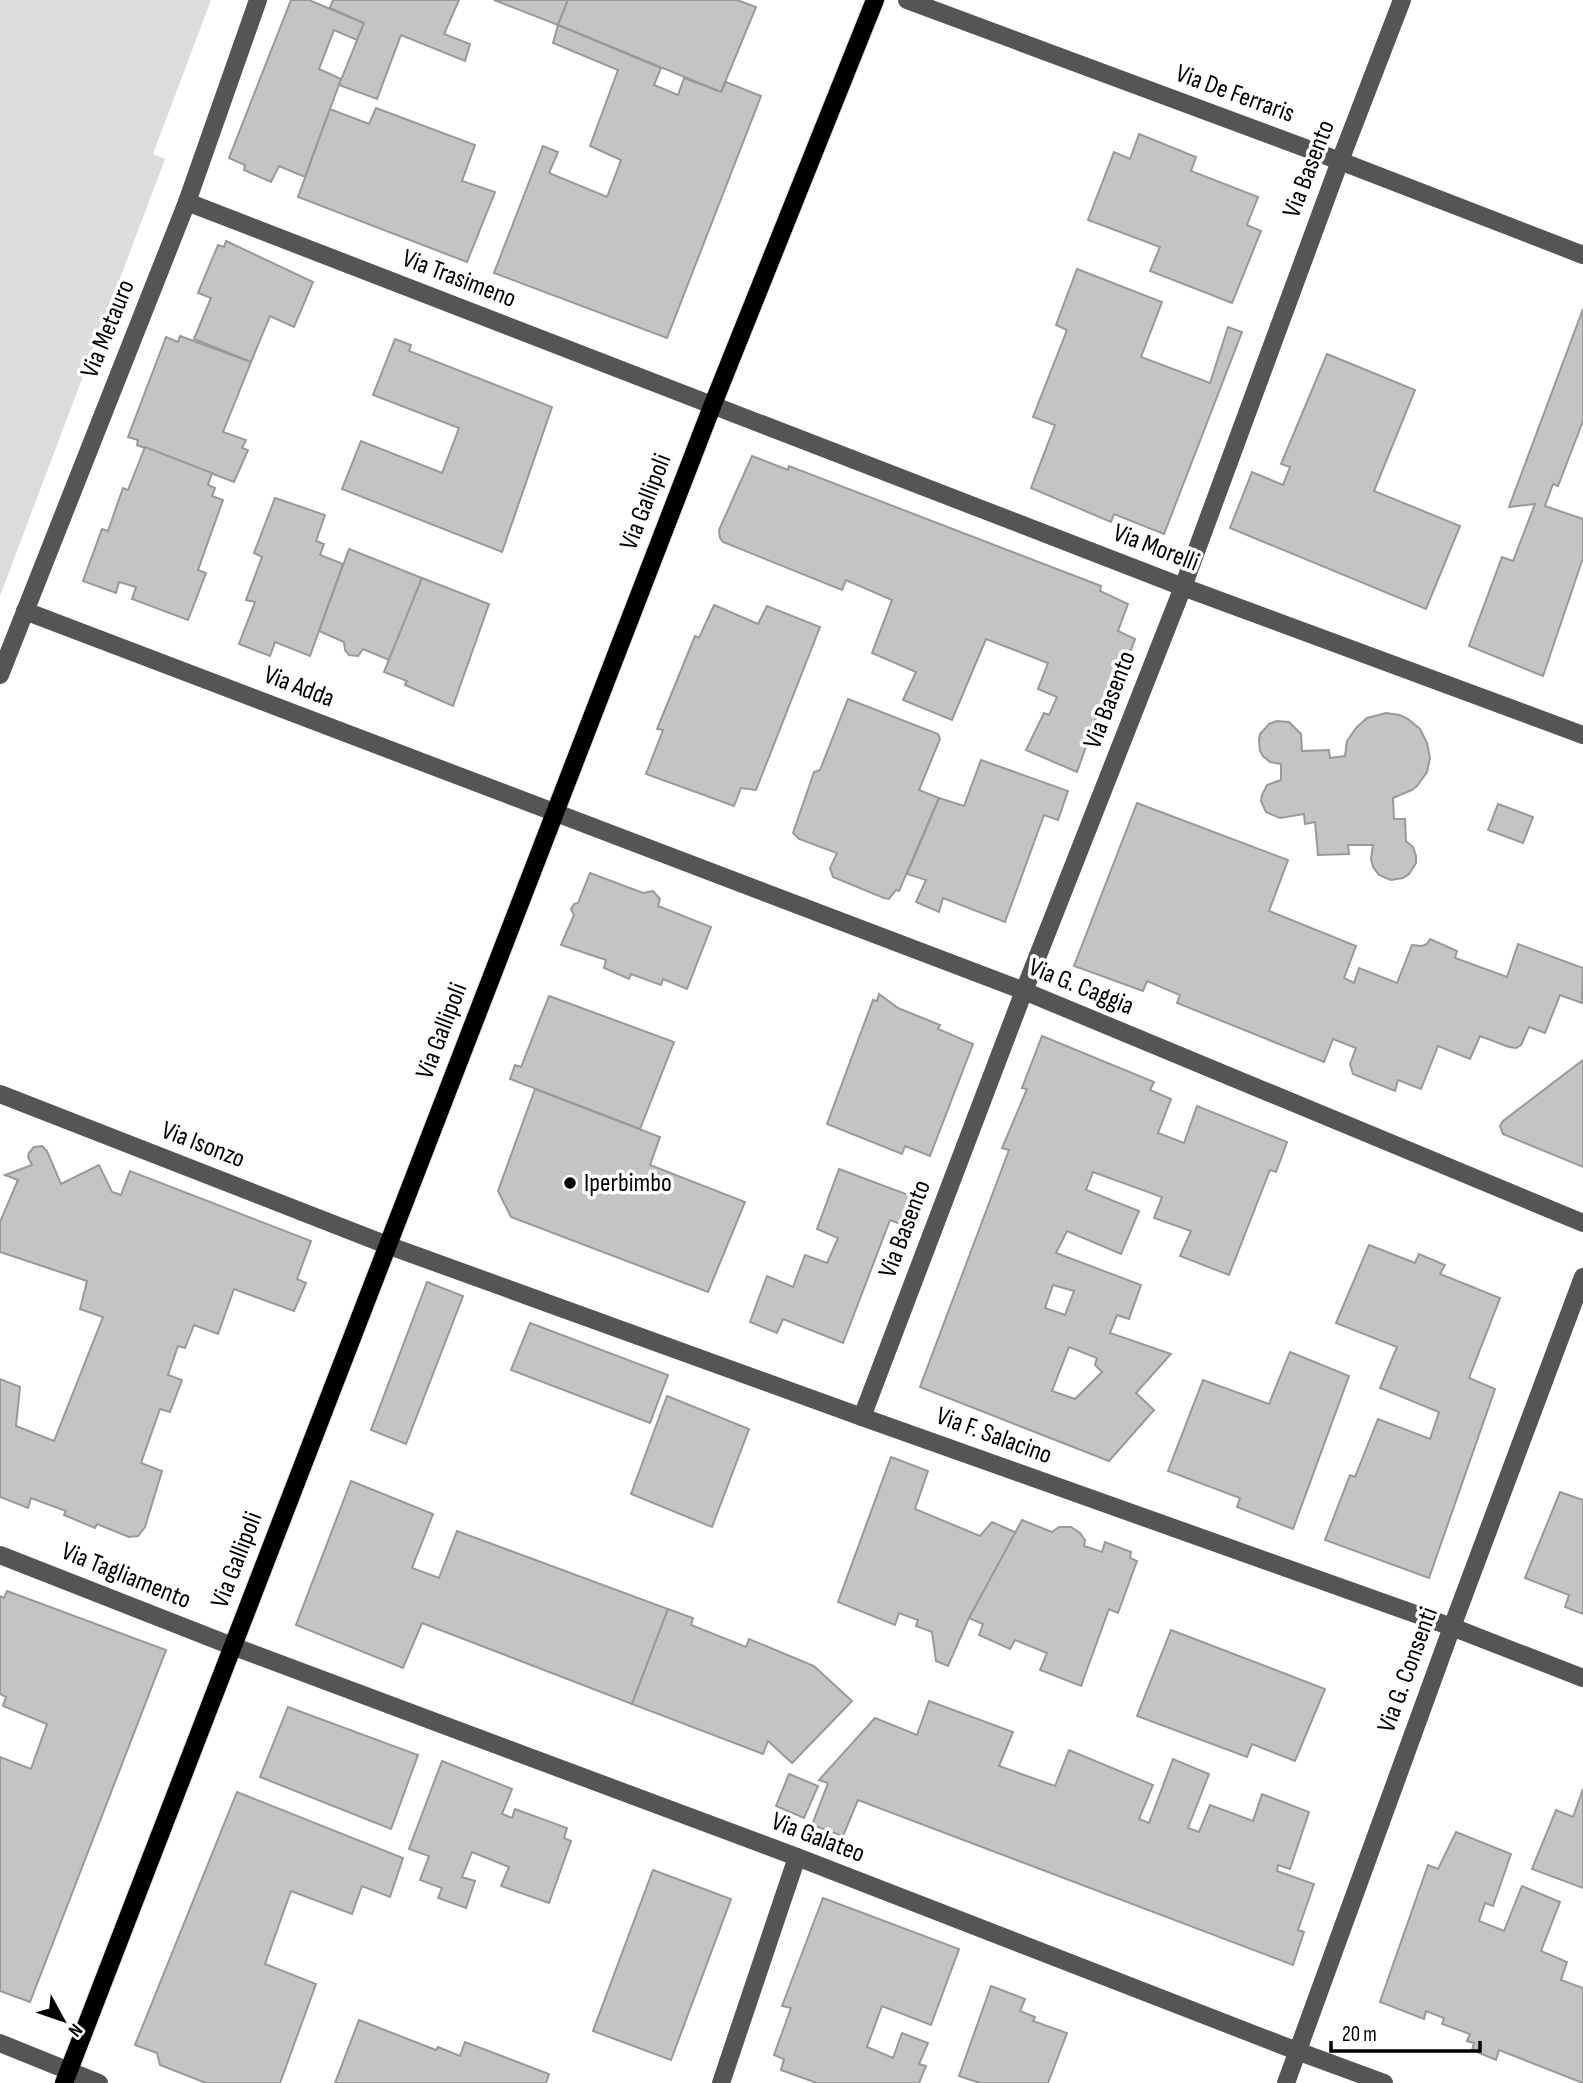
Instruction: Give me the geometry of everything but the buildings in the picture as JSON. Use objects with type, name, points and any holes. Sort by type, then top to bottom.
[{"type":"main road","name":"Via Gallipoli","points":[[66,2077],[713,404],[874,0]]},
{"type":"street","name":"Via Metauro","points":[[0,676],[187,202],[258,0]]},
{"type":"street","name":"Via De Ferraris","points":[[908,0],[1583,255]]},
{"type":"street","name":"Via Basento","points":[[862,1417],[1182,587],[1339,161],[1402,0]]},
{"type":"street","name":"Via Trasimeno","points":[[187,202],[713,404]]},
{"type":"street","name":"Via Morelli","points":[[713,404],[1182,587],[1583,735]]},
{"type":"street","name":"Via Adda","points":[[25,611],[554,813]]},
{"type":"street","name":"Via G. Caggia","points":[[554,813],[1024,991],[1583,1223]]},
{"type":"street","name":"Via Isonzo","points":[[0,1094],[387,1245]]},
{"type":"street","name":"Via F. Salacino","points":[[387,1245],[1452,1627],[1583,1678]]},
{"type":"street","name":"Via G. Consenti","points":[[1286,2083],[1452,1627],[1583,1278]]},
{"type":"street","name":"Via Tagliamento","points":[[0,1555],[232,1646]]},
{"type":"street","name":"Via Galateo","points":[[232,1646],[797,1857],[1384,2083]]},
{"type":"street","points":[[721,2083],[797,1857]]},
{"type":"street","points":[[0,2043],[66,2077],[99,2083]]},
{"type":"shaded area","points":[[0,0],[211,0],[153,154],[165,159],[0,596]]},
{"type":"place","name":"Iperbimbo","points":[[570,1183]]}]
